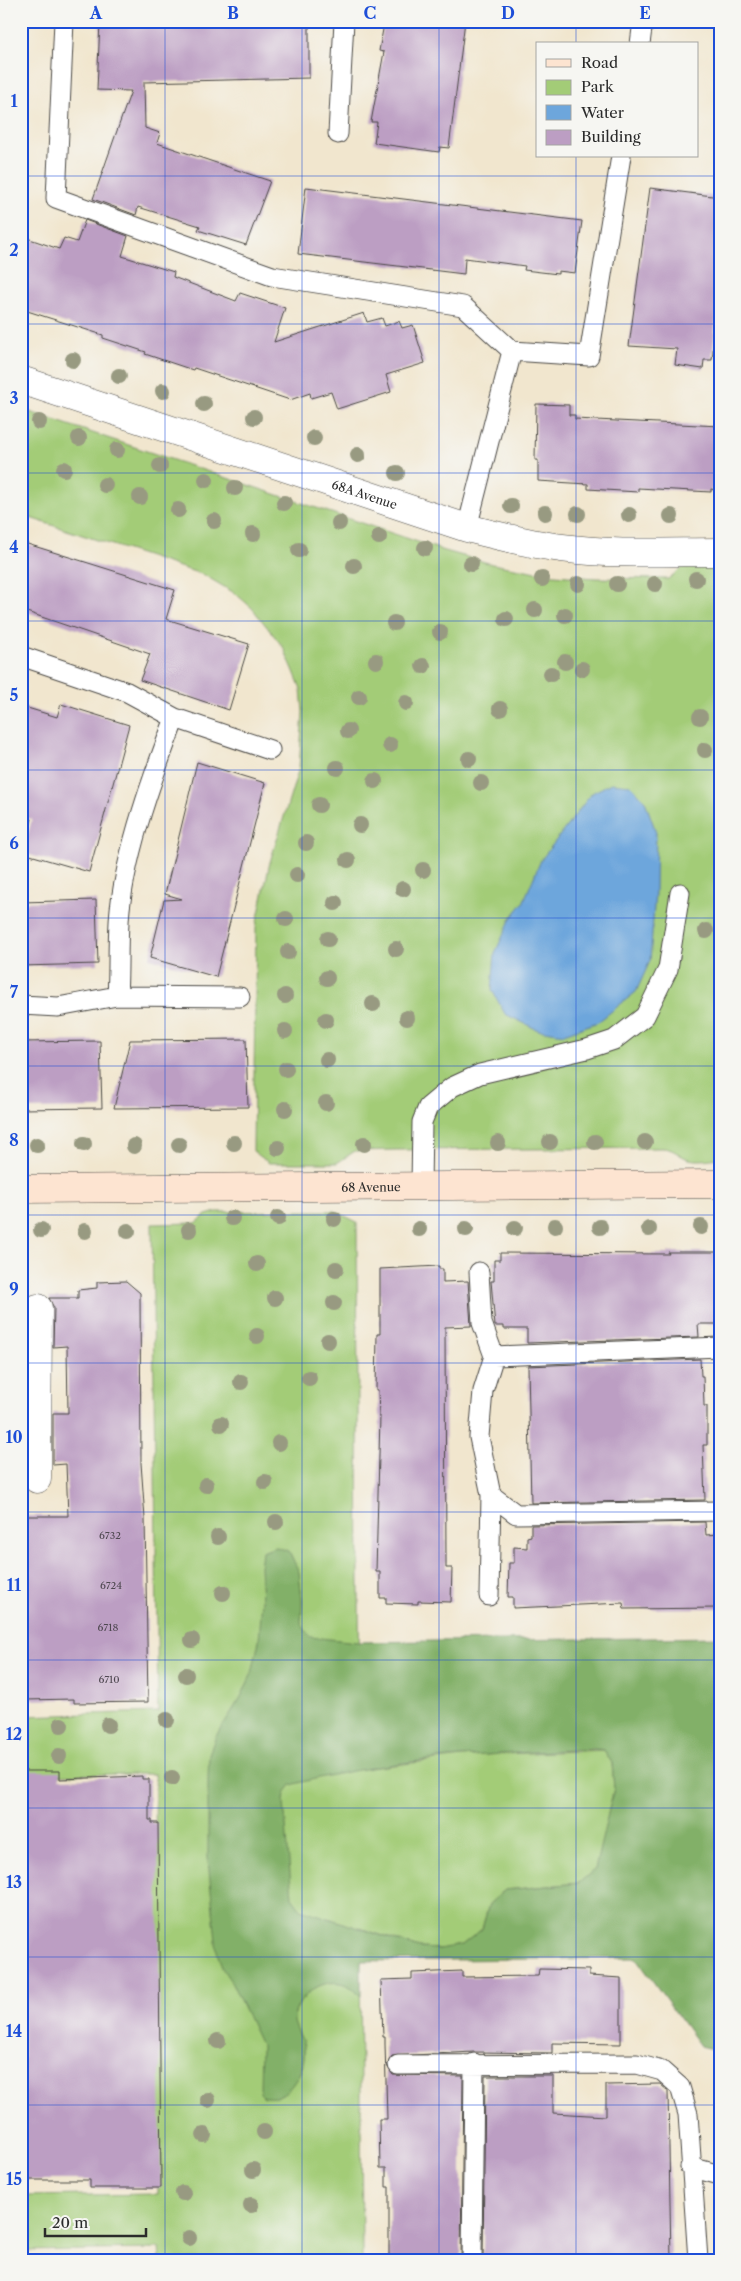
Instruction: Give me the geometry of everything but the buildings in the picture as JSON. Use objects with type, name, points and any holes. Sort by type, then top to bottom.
[{"type":"street","name":"68A Avenue","points":[[21,380],[467,528],[507,538],[563,548],[633,552],[720,552]]},
{"type":"street","name":"68 Avenue","points":[[21,1189],[720,1184]]},
{"type":"street","points":[[37,1479],[29,1393],[38,1308]]},
{"type":"lane","points":[[64,21],[56,198],[272,276],[463,306],[512,351],[590,356],[622,158]]},
{"type":"lane","points":[[338,134],[344,21]]},
{"type":"lane","points":[[640,42],[643,21]]},
{"type":"lane","points":[[467,528],[512,351]]},
{"type":"lane","points":[[21,656],[127,692],[175,718],[270,750]]},
{"type":"lane","points":[[117,996],[120,909],[128,865],[160,757],[175,718]]},
{"type":"lane","points":[[421,1186],[422,1122],[428,1107],[452,1087],[480,1074],[588,1049],[614,1040],[645,1016],[668,969],[680,893]]},
{"type":"lane","points":[[21,1005],[58,1007],[117,996],[240,996]]},
{"type":"lane","points":[[479,1272],[482,1323],[494,1356],[483,1391],[479,1437],[492,1495],[489,1596]]},
{"type":"lane","points":[[494,1356],[720,1347]]},
{"type":"lane","points":[[492,1495],[516,1514],[720,1510]]},
{"type":"lane","points":[[472,2260],[474,2063]]},
{"type":"lane","points":[[398,2064],[637,2064],[662,2071],[680,2087],[688,2114],[690,2167],[698,2260]]},
{"type":"lane","points":[[690,2167],[720,2175]]},
{"type":"green space","points":[[21,409],[445,551],[492,564],[554,575],[596,578],[668,579],[683,567],[720,567],[720,1158],[694,1160],[663,1148],[396,1150],[355,1151],[337,1163],[269,1163],[253,1151],[256,927],[270,862],[299,768],[303,712],[301,689],[283,647],[252,608],[236,594],[204,575],[21,515]]},
{"type":"green space","points":[[335,1211],[357,1222],[360,1769],[480,1755],[604,1750],[612,1763],[614,1788],[596,1869],[579,1883],[505,1890],[489,1904],[482,1929],[462,1945],[439,1949],[419,1948],[360,1928],[362,2260],[160,2260],[159,2249],[21,2251],[21,2196],[158,2194],[155,1774],[21,1775],[21,1716],[158,1712],[152,1224],[196,1223],[206,1215],[216,1212]]},
{"type":"green space","points":[[276,1547],[289,1551],[299,1572],[302,1601],[301,1624],[310,1637],[358,1642],[720,1637],[720,2051],[700,2046],[636,1958],[361,1961],[361,1996],[349,1986],[331,1983],[314,1989],[301,2002],[294,2018],[304,2050],[304,2058],[299,2074],[289,2089],[283,2094],[276,2097],[264,2097],[260,2093],[261,2045],[232,1983],[222,1968],[217,1951],[208,1860],[208,1779],[209,1754],[216,1736],[241,1697],[252,1673],[259,1641],[262,1600],[260,1567],[262,1552]],"holes":[[[604,1750],[612,1763],[614,1788],[595,1869],[579,1883],[505,1890],[489,1904],[482,1929],[462,1945],[439,1949],[419,1948],[301,1909],[292,1897],[284,1802],[285,1793],[291,1785],[328,1776],[403,1763],[479,1755]]]},
{"type":"water","points":[[611,783],[631,785],[645,801],[656,832],[655,893],[650,961],[636,992],[598,1022],[564,1034],[538,1030],[505,1014],[492,990],[495,953],[511,918],[523,903],[541,860],[592,793]]}]
